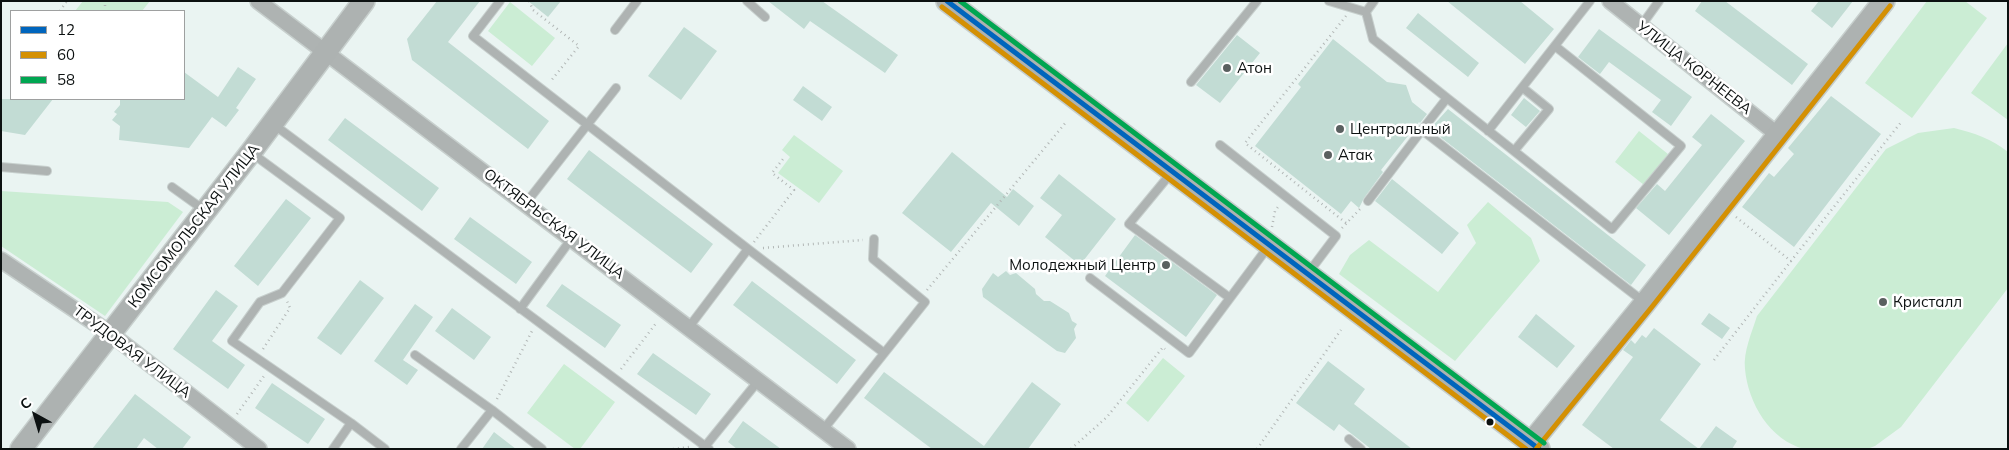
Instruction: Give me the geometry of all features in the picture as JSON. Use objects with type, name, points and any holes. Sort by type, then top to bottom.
[{"type":"street","name":"ОКТЯБРЬСКАЯ УЛИЦА","points":[[258,1],[848,449]]},
{"type":"street","name":"КОМСОМОЛЬСКАЯ УЛИЦА","points":[[21,449],[206,212],[364,1]]},
{"type":"street","points":[[947,1],[1270,245],[1532,447],[1884,1]]},
{"type":"street","name":"УЛИЦА КОРНЕЕВА","points":[[1610,1],[1778,135]]},
{"type":"street","name":"ТРУДОВАЯ УЛИЦА","points":[[1,260],[111,334],[259,449]]},
{"type":"lane","points":[[500,1],[473,36],[884,353]]},
{"type":"lane","points":[[615,30],[636,1]]},
{"type":"lane","points":[[747,1],[765,17]]},
{"type":"lane","points":[[1191,82],[1257,1]]},
{"type":"lane","points":[[1329,1],[1333,4],[1366,12]]},
{"type":"lane","points":[[1366,12],[1374,1]]},
{"type":"lane","points":[[1488,131],[1590,1]]},
{"type":"lane","points":[[1641,26],[1659,1]]},
{"type":"lane","points":[[1366,12],[1373,39],[1612,228],[1681,146],[1555,46]]},
{"type":"lane","points":[[526,203],[616,88]]},
{"type":"lane","points":[[1514,151],[1549,109],[1522,88]]},
{"type":"lane","points":[[1368,201],[1448,98]]},
{"type":"lane","points":[[273,124],[706,448],[759,380]]},
{"type":"lane","points":[[1422,130],[1645,303]]},
{"type":"lane","points":[[1220,145],[1336,236],[1308,274]]},
{"type":"lane","points":[[251,152],[340,218],[282,293],[260,302],[232,341],[351,423],[385,449]]},
{"type":"lane","points":[[1,167],[47,171]]},
{"type":"lane","points":[[1172,172],[1130,224],[1230,298]]},
{"type":"lane","points":[[172,187],[206,212]]},
{"type":"lane","points":[[520,309],[572,238]]},
{"type":"lane","points":[[823,430],[925,302],[873,259],[874,239]]},
{"type":"lane","points":[[1090,278],[1189,353],[1270,245]]},
{"type":"lane","points":[[689,327],[748,249]]},
{"type":"lane","points":[[415,354],[542,449]]},
{"type":"lane","points":[[461,449],[492,410]]},
{"type":"lane","points":[[332,449],[351,423]]},
{"type":"lane","points":[[1349,439],[1361,449]]},
{"type":"path","points":[[530,1],[533,10],[579,46],[543,91]]},
{"type":"path","points":[[1346,223],[1245,144],[1352,8]]},
{"type":"path","points":[[920,299],[1067,121]]},
{"type":"path","points":[[1714,360],[1902,121]]},
{"type":"path","points":[[748,249],[794,190],[772,173],[783,159]]},
{"type":"path","points":[[1270,245],[1275,211],[1295,183]]},
{"type":"path","points":[[1336,236],[1368,201]]},
{"type":"path","points":[[1735,217],[1791,261]]},
{"type":"path","points":[[748,249],[874,239]]},
{"type":"path","points":[[256,358],[290,308],[282,293]]},
{"type":"path","points":[[492,410],[537,322]]},
{"type":"path","points":[[614,378],[658,322]]},
{"type":"path","points":[[1256,449],[1341,330]]},
{"type":"path","points":[[1072,449],[1107,417],[1163,347],[1169,352]]},
{"type":"path","points":[[228,425],[270,368]]},
{"type":"green space","points":[[83,1],[150,1],[143,10],[76,10]]},
{"type":"green space","points":[[1927,1],[1965,1],[1987,18],[1912,118],[1865,83]]},
{"type":"green space","points":[[510,2],[555,38],[532,66],[488,31]]},
{"type":"green space","points":[[2008,43],[2008,120],[1971,93]]},
{"type":"green space","name":"Кристалл","points":[[1954,128],[1996,143],[2008,152],[2008,288],[1901,427],[1875,446],[1867,449],[1804,449],[1792,444],[1771,429],[1763,418],[1756,407],[1747,382],[1745,356],[1757,316],[1886,149],[1918,133]]},
{"type":"green space","points":[[1639,131],[1668,154],[1644,185],[1615,162]]},
{"type":"green space","points":[[794,135],[843,171],[819,203],[778,173],[790,157],[782,150]]},
{"type":"green space","points":[[1,191],[168,202],[183,212],[105,316],[1,246]]},
{"type":"green space","points":[[1488,202],[1531,238],[1540,261],[1455,361],[1339,274],[1350,255],[1369,240],[1438,292],[1476,243],[1467,225]]},
{"type":"green space","points":[[1163,358],[1185,376],[1148,422],[1126,403]]},
{"type":"green space","points":[[564,364],[615,402],[580,449],[575,449],[527,413]]},
{"type":"building","points":[[437,1],[480,1],[448,42],[549,121],[528,149],[412,60],[407,39]]},
{"type":"building","points":[[528,1],[561,1],[548,17]]},
{"type":"building","points":[[768,1],[822,1],[898,55],[885,73],[810,21],[804,29]]},
{"type":"building","points":[[1447,1],[1520,1],[1554,29],[1525,64]]},
{"type":"building","points":[[1702,1],[1725,1],[1808,64],[1792,85],[1695,11]]},
{"type":"building","points":[[1819,1],[1853,1],[1832,28],[1811,11]]},
{"type":"building","points":[[1418,13],[1479,63],[1468,77],[1406,28]]},
{"type":"building","points":[[684,27],[717,51],[681,100],[648,76]]},
{"type":"building","points":[[1599,29],[1692,97],[1671,126],[1652,112],[1661,100],[1609,62],[1600,74],[1578,57]]},
{"type":"building","name":"Атон","points":[[1237,35],[1260,53],[1220,103],[1196,85]]},
{"type":"building","name":"Центральный","points":[[1333,39],[1387,82],[1406,85],[1412,102],[1427,114],[1381,170],[1383,172],[1359,208],[1351,201],[1341,214],[1255,146],[1301,87],[1298,84]]},
{"type":"building","points":[[238,67],[256,79],[236,108],[239,110],[226,127],[212,117],[189,148],[119,140],[120,126],[112,120],[117,114],[114,112],[120,105],[120,100],[185,100],[185,73],[218,97]]},
{"type":"building","points":[[803,86],[832,107],[822,121],[793,100]]},
{"type":"building","points":[[1831,96],[1881,134],[1794,247],[1742,207],[1769,173],[1774,177],[1794,154],[1788,148]]},
{"type":"building","points":[[1524,98],[1540,111],[1526,127],[1511,115]]},
{"type":"building","points":[[1,99],[52,100],[25,135],[1,131]]},
{"type":"building","points":[[1448,109],[1646,265],[1631,285],[1430,129]]},
{"type":"building","points":[[1711,114],[1745,141],[1669,235],[1636,208],[1657,184],[1665,191],[1702,145],[1692,137]]},
{"type":"building","points":[[345,118],[439,188],[422,211],[328,140]]},
{"type":"building","points":[[589,150],[713,244],[691,273],[567,179]]},
{"type":"building","points":[[952,152],[1007,197],[1013,189],[1034,206],[1019,226],[991,203],[951,252],[902,213]]},
{"type":"building","points":[[1059,174],[1116,219],[1080,265],[1045,237],[1062,215],[1040,198]]},
{"type":"building","points":[[1392,179],[1459,233],[1442,254],[1375,201]]},
{"type":"building","points":[[286,199],[311,218],[258,286],[234,266]]},
{"type":"building","points":[[470,217],[532,262],[516,284],[454,239]]},
{"type":"building","points":[[1135,235],[1217,295],[1186,337],[1105,276]]},
{"type":"building","points":[[1006,271],[1010,275],[1016,273],[1035,289],[1036,294],[1044,301],[1050,301],[1069,313],[1072,321],[1077,324],[1074,329],[1076,338],[1065,353],[1057,351],[983,297],[982,289],[993,273],[998,277]]},
{"type":"building","points":[[360,280],[384,298],[341,355],[317,338]]},
{"type":"building","points":[[752,281],[856,360],[837,384],[733,305]]},
{"type":"building","points":[[562,284],[621,325],[605,348],[546,306]]},
{"type":"building","points":[[216,290],[238,306],[212,341],[245,365],[228,389],[173,349]]},
{"type":"building","points":[[415,304],[433,317],[403,360],[418,370],[407,385],[374,361]]},
{"type":"building","points":[[452,308],[491,337],[474,360],[435,331]]},
{"type":"building","points":[[1709,313],[1730,328],[1722,339],[1701,324]]},
{"type":"building","points":[[1536,314],[1575,346],[1557,368],[1518,337]]},
{"type":"building","points":[[1654,328],[1701,364],[1660,420],[1699,449],[1614,449],[1582,425],[1633,357],[1623,350],[1631,340],[1635,344],[1642,335],[1646,338]]},
{"type":"building","points":[[653,353],[711,394],[696,415],[637,374]]},
{"type":"building","points":[[1328,361],[1365,389],[1354,404],[1412,449],[1371,449],[1339,424],[1334,431],[1296,403]]},
{"type":"building","points":[[884,372],[984,446],[1032,382],[1061,404],[1028,449],[932,449],[864,398]]},
{"type":"building","points":[[272,383],[325,419],[308,444],[255,408]]},
{"type":"building","points":[[135,394],[191,437],[182,449],[158,449],[144,438],[136,449],[92,449]]},
{"type":"building","points":[[743,421],[781,449],[737,449],[728,442]]},
{"type":"building","points":[[1716,426],[1737,441],[1732,449],[1699,449]]},
{"type":"building","points":[[494,432],[516,449],[482,449]]},
{"type":"transit line","name":"12","points":[[947,1],[1539,449]]},
{"type":"transit line","name":"58","points":[[960,1],[1544,443]]},
{"type":"transit line","name":"60","points":[[1536,449],[1651,308],[1890,6]]},
{"type":"transit line","name":"60","points":[[942,7],[1526,449]]},
{"type":"place","name":"Атон","points":[[1227,68]]},
{"type":"place","name":"Центральный","points":[[1340,129]]},
{"type":"place","name":"Атак","points":[[1328,155]]},
{"type":"place","name":"Молодежный Центр","points":[[1166,265]]},
{"type":"place","name":"Кристалл","points":[[1883,302]]}]
